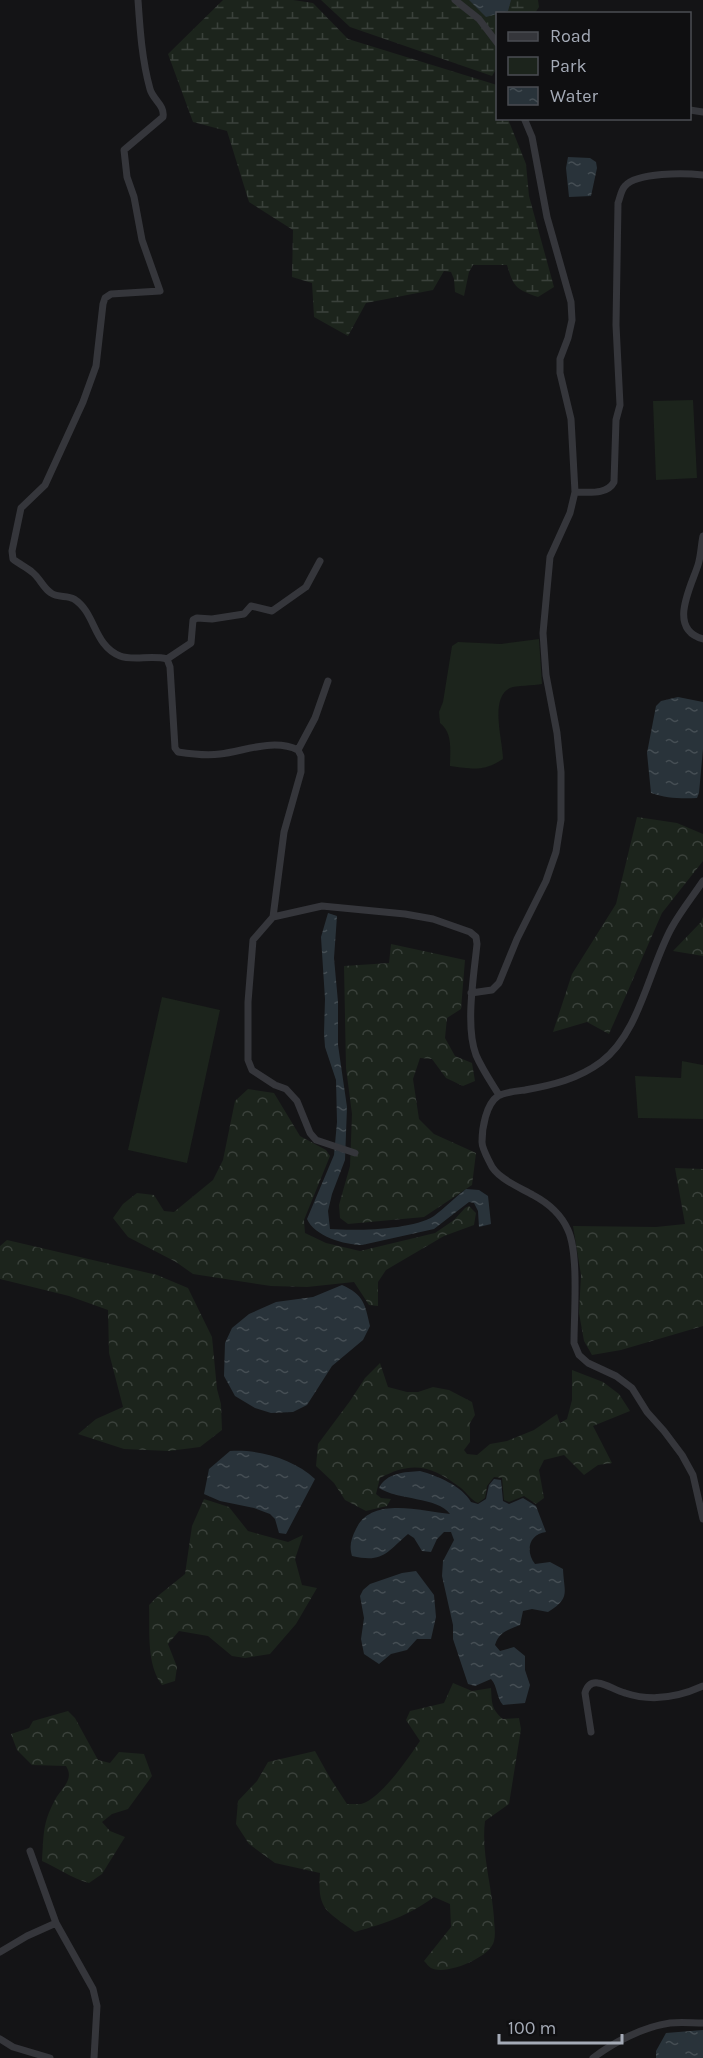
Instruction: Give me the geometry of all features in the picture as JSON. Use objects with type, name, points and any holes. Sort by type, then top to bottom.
[{"type":"street","points":[[138,0],[142,47],[151,91],[164,112],[163,117],[124,150],[127,177],[134,197],[142,240],[160,291],[111,294],[105,298],[96,366],[83,402],[45,484],[21,508],[12,551],[13,559],[34,573],[54,595],[74,599],[87,614],[109,650],[123,657],[155,656],[167,659],[191,643],[193,620],[244,614],[251,606],[272,611],[306,587],[320,561]]},
{"type":"street","points":[[455,0],[479,19],[496,41]]},
{"type":"street","points":[[471,993],[492,990],[499,983],[517,939],[546,881],[556,852],[561,820],[561,772],[557,733],[546,675],[543,633],[550,557],[570,513],[575,492],[571,419],[560,373],[560,359],[572,321],[571,302],[546,217],[532,137],[525,120]]},
{"type":"street","points":[[575,492],[604,491],[612,486],[615,477],[616,420],[620,405],[616,325],[618,203],[623,187],[635,178],[686,173],[703,175]]},
{"type":"street","points":[[703,536],[699,562],[684,606],[688,631],[703,639]]},
{"type":"street","points":[[167,659],[170,667],[175,748],[178,752],[220,754],[271,745],[289,745],[298,750],[301,756],[301,772],[284,832],[280,879],[273,917],[253,940],[248,1002],[248,1060],[252,1070],[275,1085],[286,1089],[297,1101],[310,1133],[316,1140],[355,1154]]},
{"type":"street","points":[[298,750],[315,718],[328,681]]},
{"type":"street","points":[[703,881],[672,927],[622,1042],[603,1061],[581,1075],[559,1083],[499,1095],[492,1102],[486,1115],[482,1143],[491,1166],[509,1182],[548,1203],[562,1220],[568,1231],[573,1252],[574,1343],[579,1355],[588,1363],[616,1376],[632,1388],[647,1412],[682,1455],[693,1475],[703,1519]]},
{"type":"street","points":[[273,917],[306,909],[337,907],[433,919],[470,932],[476,937],[477,944],[471,993],[472,1042],[477,1056],[499,1095]]},
{"type":"street","points":[[591,1732],[585,1693],[591,1684],[602,1684],[632,1695],[662,1698],[677,1696],[703,1686]]},
{"type":"street","points":[[30,1851],[56,1923],[93,1989],[97,2006],[94,2058]]},
{"type":"street","points":[[0,1952],[56,1923]]},
{"type":"street","points":[[593,2058],[615,2043],[640,2031],[669,2023],[703,2023]]},
{"type":"street","points":[[0,2039],[13,2048],[50,2058]]},
{"type":"green space","points":[[223,0],[293,0],[313,3],[348,39],[496,85],[496,120],[508,120],[526,164],[529,196],[554,287],[538,297],[517,287],[507,265],[473,265],[469,272],[464,296],[455,292],[451,272],[444,271],[433,290],[366,303],[348,336],[314,317],[312,283],[292,277],[293,230],[249,202],[227,131],[193,122],[168,54]]},
{"type":"green space","points":[[321,0],[538,0],[539,7],[536,12],[496,12],[496,70],[492,76],[350,27]]},
{"type":"green space","points":[[693,400],[697,478],[656,480],[653,401]]},
{"type":"green space","points":[[539,639],[542,684],[510,688],[500,701],[499,720],[503,759],[490,766],[478,768],[450,766],[449,737],[440,723],[439,712],[443,702],[452,646],[458,642],[501,644]]},
{"type":"green space","points":[[637,817],[677,823],[703,834],[703,861],[662,913],[609,1034],[587,1022],[553,1032],[572,974],[616,904]]},
{"type":"green space","points":[[703,917],[703,956],[673,951],[701,922]]},
{"type":"green space","points":[[391,944],[465,960],[461,1009],[447,1018],[445,1038],[455,1056],[472,1063],[475,1081],[463,1086],[446,1078],[432,1059],[420,1058],[413,1079],[419,1119],[434,1134],[476,1153],[472,1185],[424,1217],[348,1224],[340,1218],[339,1205],[350,1166],[352,1114],[346,1068],[344,966],[389,963]]},
{"type":"green space","points":[[162,997],[220,1010],[187,1163],[128,1150]]},
{"type":"green space","points":[[682,1061],[703,1065],[703,1119],[638,1118],[635,1076],[681,1078]]},
{"type":"green space","points":[[248,1089],[274,1093],[300,1136],[326,1150],[330,1156],[304,1220],[305,1233],[326,1243],[360,1251],[435,1233],[469,1206],[476,1213],[474,1225],[444,1236],[386,1270],[378,1282],[378,1306],[369,1305],[354,1282],[307,1287],[271,1286],[193,1274],[176,1262],[128,1237],[113,1218],[123,1204],[137,1193],[154,1195],[164,1211],[174,1212],[213,1180],[223,1160],[235,1101]]},
{"type":"green space","points":[[675,1168],[703,1169],[703,1326],[621,1350],[592,1355],[584,1341],[579,1313],[581,1275],[573,1226],[656,1227],[685,1224]]},
{"type":"green space","points":[[7,1240],[157,1275],[188,1288],[212,1337],[222,1430],[200,1447],[169,1451],[124,1449],[78,1434],[96,1419],[123,1407],[109,1353],[108,1310],[69,1296],[0,1279],[0,1246]]},
{"type":"green space","points":[[380,1363],[388,1387],[407,1392],[418,1392],[433,1387],[449,1390],[472,1402],[475,1415],[470,1423],[470,1442],[464,1450],[467,1454],[477,1455],[490,1444],[507,1441],[534,1430],[557,1414],[560,1423],[567,1419],[572,1400],[572,1370],[603,1382],[619,1394],[630,1411],[593,1426],[612,1463],[598,1465],[584,1475],[564,1455],[544,1460],[539,1470],[544,1498],[536,1504],[524,1496],[509,1502],[504,1500],[502,1478],[494,1477],[487,1486],[485,1498],[478,1503],[441,1475],[431,1470],[412,1467],[380,1478],[376,1494],[381,1498],[391,1499],[387,1506],[366,1511],[345,1500],[334,1483],[316,1466],[318,1444],[365,1378]]},
{"type":"green space","points":[[204,1499],[229,1507],[248,1531],[288,1542],[303,1535],[295,1559],[302,1585],[317,1588],[296,1624],[270,1654],[245,1658],[232,1656],[208,1636],[179,1631],[168,1644],[177,1667],[175,1681],[162,1685],[151,1657],[149,1605],[185,1574],[192,1526]]},
{"type":"green space","points":[[453,1683],[472,1691],[491,1688],[492,1702],[496,1712],[503,1719],[519,1718],[521,1729],[509,1804],[485,1821],[484,1845],[493,1906],[494,1941],[491,1947],[477,1959],[457,1967],[438,1970],[431,1968],[424,1961],[451,1927],[450,1904],[434,1897],[396,1918],[355,1932],[331,1914],[322,1903],[319,1886],[320,1873],[275,1863],[249,1844],[236,1824],[238,1801],[257,1781],[268,1762],[315,1751],[347,1804],[361,1804],[369,1801],[394,1777],[420,1741],[406,1720],[410,1711],[444,1703]]},
{"type":"green space","points":[[68,1711],[75,1718],[98,1760],[110,1763],[119,1752],[144,1754],[152,1776],[128,1809],[112,1814],[102,1822],[110,1831],[125,1837],[102,1874],[89,1883],[42,1861],[46,1823],[55,1800],[68,1780],[66,1766],[32,1765],[17,1750],[11,1734],[29,1728],[33,1721]]},
{"type":"water","points":[[469,0],[511,0],[508,11],[496,12],[496,14],[486,17]]},
{"type":"water","points":[[568,157],[590,158],[596,162],[597,168],[591,196],[569,197],[566,168]]},
{"type":"water","points":[[678,697],[703,702],[703,749],[697,798],[673,798],[651,793],[647,753],[656,706],[661,701]]},
{"type":"water","points":[[328,913],[337,916],[334,958],[338,1002],[338,1045],[347,1107],[345,1160],[328,1211],[330,1229],[384,1229],[424,1221],[434,1216],[466,1189],[479,1190],[488,1196],[491,1224],[479,1227],[478,1211],[474,1203],[469,1202],[434,1229],[362,1245],[323,1235],[307,1219],[334,1155],[337,1122],[336,1080],[325,1047],[324,1033],[325,999],[321,937]]},
{"type":"water","points":[[342,1285],[355,1293],[362,1301],[370,1326],[363,1340],[332,1366],[307,1405],[293,1412],[271,1413],[255,1408],[235,1396],[224,1376],[225,1343],[232,1328],[249,1314],[276,1302],[313,1297]]},
{"type":"water","points":[[230,1451],[253,1452],[276,1457],[297,1466],[315,1479],[286,1534],[279,1533],[275,1519],[270,1514],[220,1501],[204,1494],[209,1469]]},
{"type":"water","points":[[420,1471],[456,1486],[471,1502],[478,1504],[486,1499],[489,1485],[494,1479],[501,1480],[503,1501],[509,1504],[523,1498],[536,1506],[546,1532],[540,1533],[532,1540],[530,1554],[535,1564],[550,1562],[563,1569],[565,1589],[563,1599],[548,1612],[532,1609],[523,1611],[520,1625],[502,1634],[495,1645],[500,1651],[514,1647],[525,1656],[525,1670],[530,1685],[525,1703],[503,1705],[491,1679],[475,1686],[468,1684],[453,1639],[453,1625],[442,1576],[443,1561],[454,1540],[451,1532],[444,1532],[437,1539],[431,1552],[422,1551],[414,1538],[408,1534],[389,1551],[378,1557],[352,1556],[351,1542],[356,1529],[363,1519],[373,1512],[398,1508],[450,1514],[436,1504],[396,1495],[379,1488],[391,1476]]},
{"type":"water","points":[[416,1571],[434,1595],[436,1617],[431,1639],[417,1639],[407,1650],[391,1654],[379,1664],[364,1654],[361,1639],[364,1618],[360,1596],[370,1584],[402,1573]]},
{"type":"water","points":[[703,2030],[703,2058],[656,2058],[656,2051],[666,2033]]}]
